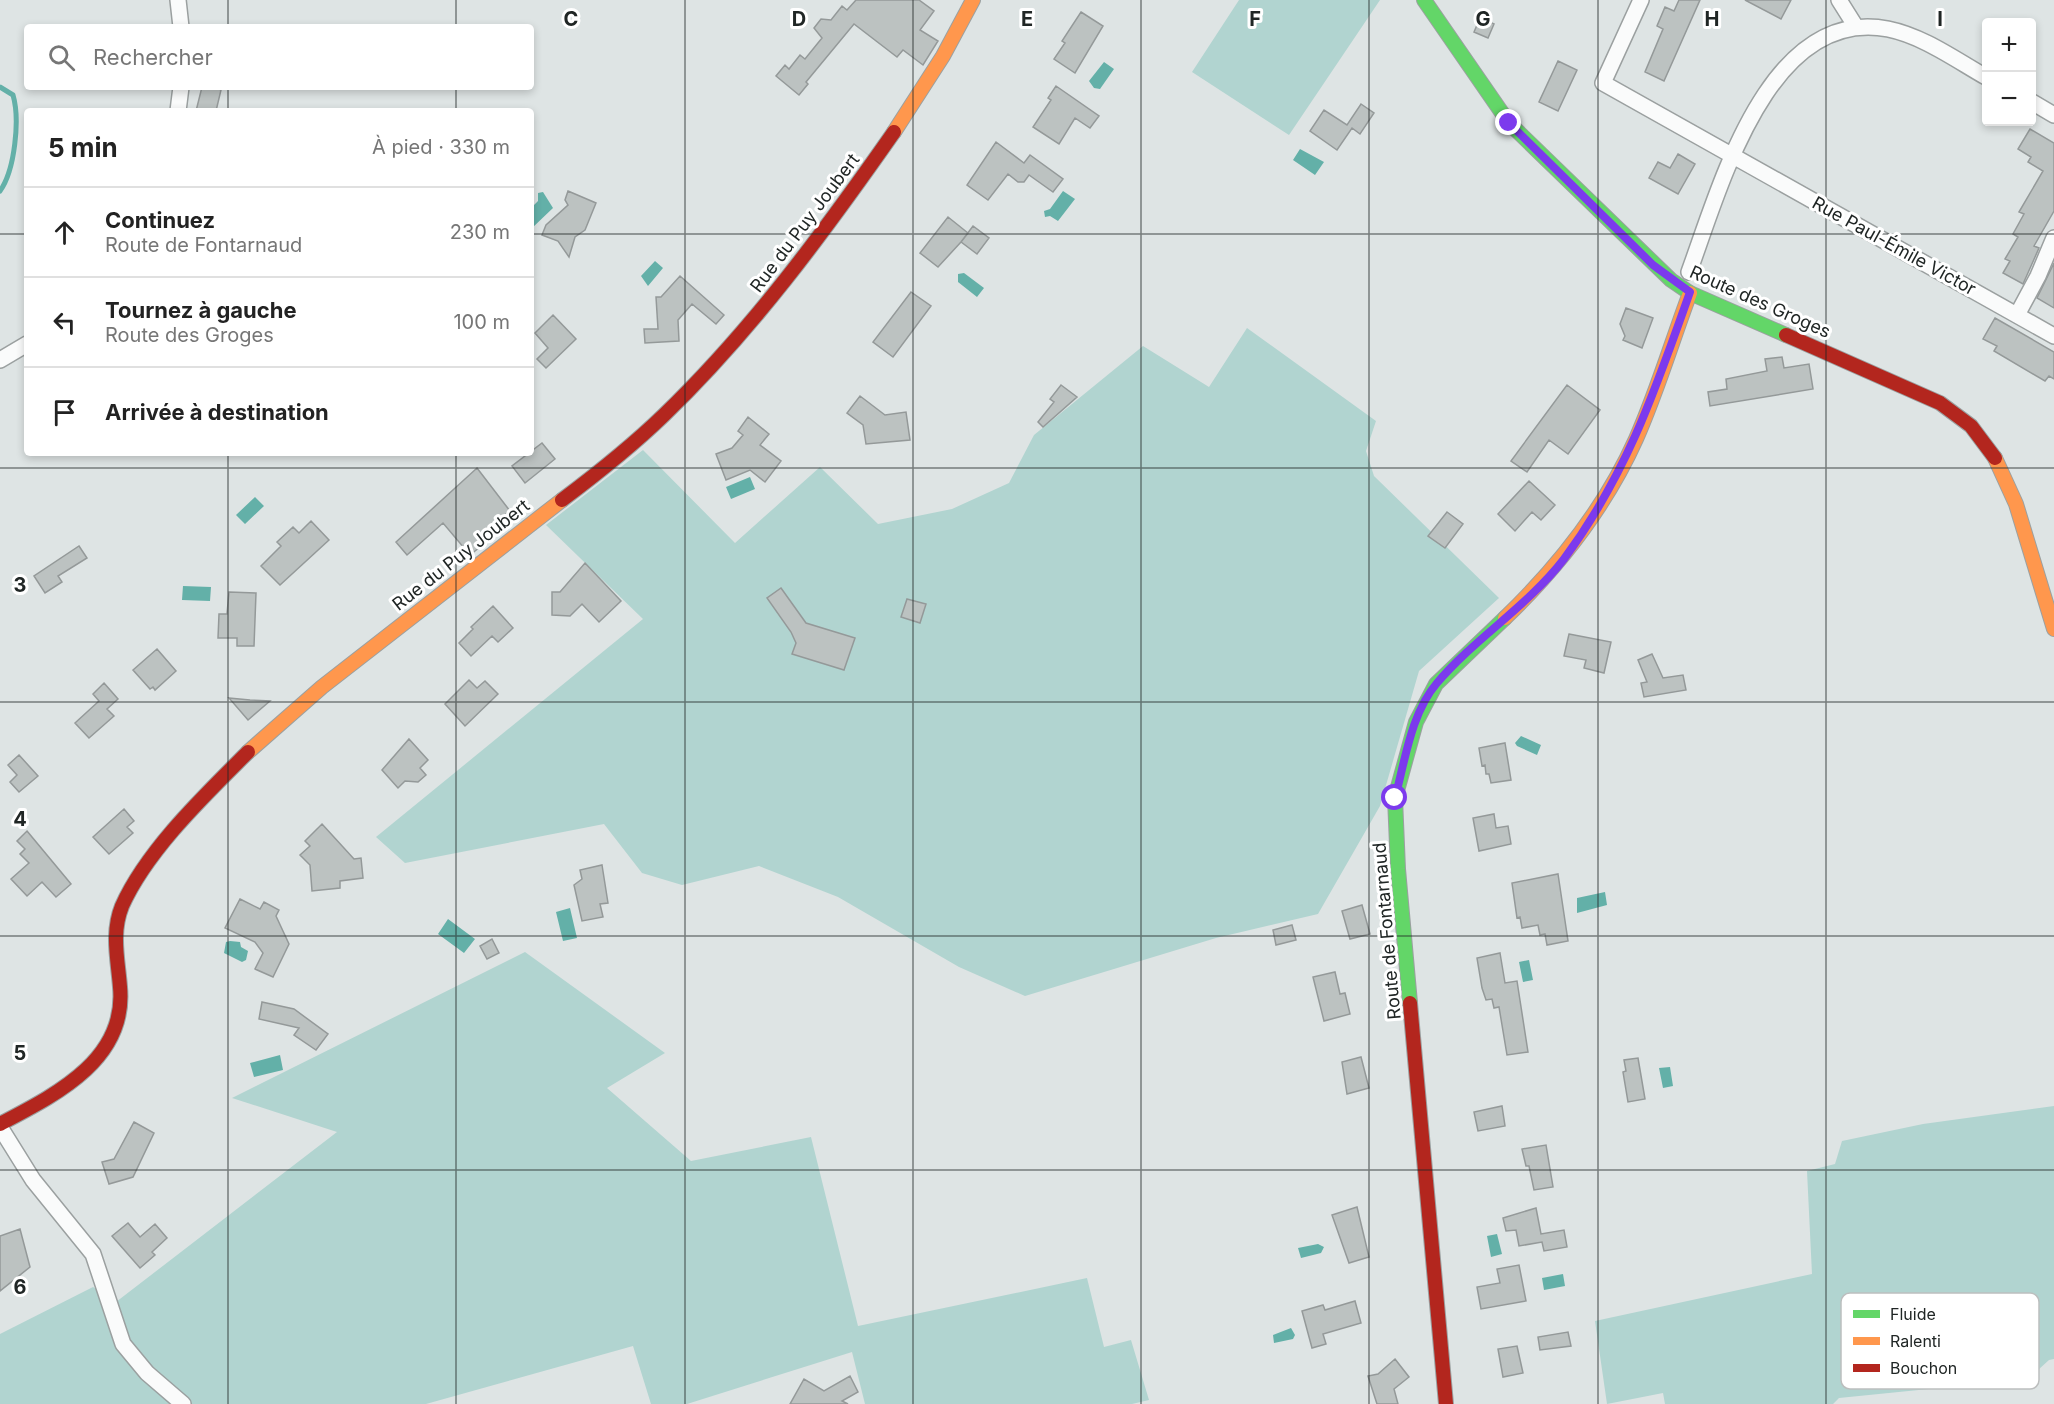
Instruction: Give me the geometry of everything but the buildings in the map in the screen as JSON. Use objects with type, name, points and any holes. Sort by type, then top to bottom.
[{"type":"street","points":[[178,0],[181,24]]},
{"type":"street","name":"Rue du Puy Joubert","points":[[0,1126],[59,1093],[88,1069],[112,1036],[121,1002],[114,941],[121,909],[136,881],[165,842],[238,761],[326,683],[627,450],[689,390],[763,310],[848,199],[932,76],[973,0]]},
{"type":"street","name":"Route des Groges","points":[[1424,0],[1509,123],[1653,265],[1690,292],[1923,394],[1948,407],[1970,424],[1985,441],[2006,481],[2054,629]]},
{"type":"street","name":"Rue Paul-Émile Victor","points":[[1641,0],[1603,83],[2054,336]]},
{"type":"street","points":[[1839,0],[1856,27]]},
{"type":"street","points":[[1689,272],[1733,156],[1765,94],[1781,71],[1803,52],[1830,36],[1856,27],[1889,29],[1923,42],[1982,75]]},
{"type":"street","points":[[178,108],[181,90]]},
{"type":"street","points":[[2036,105],[2054,115]]},
{"type":"street","points":[[2017,315],[2038,276],[2054,238]]},
{"type":"street","name":"Route de Fontarnaud","points":[[1446,1404],[1398,869],[1395,798],[1416,722],[1436,684],[1562,561],[1590,523],[1636,439],[1690,292]]},
{"type":"street","points":[[0,360],[24,346]]},
{"type":"street","points":[[0,1126],[33,1180],[93,1254],[123,1344],[147,1373],[183,1404]]},
{"type":"shaded area","points":[[1239,0],[1380,0],[1289,135],[1192,72]]},
{"type":"shaded area","points":[[1247,328],[1376,421],[1366,451],[1374,476],[1499,598],[1419,671],[1380,806],[1318,914],[1216,938],[1025,996],[959,967],[838,897],[759,866],[682,885],[642,873],[604,824],[405,863],[376,837],[643,619],[546,525],[643,450],[735,543],[820,467],[878,524],[952,509],[1009,483],[1034,435],[1143,346],[1209,387]]},
{"type":"shaded area","points":[[525,952],[665,1053],[607,1088],[691,1161],[811,1137],[858,1326],[1087,1278],[1104,1347],[1131,1340],[1149,1400],[1132,1404],[865,1404],[852,1352],[687,1404],[651,1404],[633,1346],[426,1404],[0,1404],[0,1334],[93,1287],[116,1302],[337,1132],[232,1098]]},
{"type":"shaded area","points":[[2054,1106],[2054,1359],[2049,1360],[2039,1369],[2039,1293],[1841,1293],[1841,1389],[1929,1389],[1839,1398],[1833,1404],[1665,1404],[1663,1393],[1607,1404],[1595,1321],[1812,1274],[1807,1171],[1835,1164],[1842,1141],[1923,1124]]},
{"type":"water","points":[[1104,62],[1114,69],[1100,89],[1094,88],[1089,81]]},
{"type":"water","points":[[1300,149],[1324,162],[1315,175],[1293,160]]},
{"type":"water","points":[[1063,191],[1075,199],[1058,221],[1050,216],[1045,217],[1044,211],[1050,209]]},
{"type":"water","points":[[543,192],[553,208],[534,226],[534,205],[538,201],[538,193]]},
{"type":"water","points":[[655,261],[663,268],[648,286],[641,276]]},
{"type":"water","points":[[964,273],[984,288],[977,297],[958,282],[958,274]]},
{"type":"water","points":[[750,477],[755,489],[731,499],[726,487]]},
{"type":"water","points":[[255,497],[264,506],[245,524],[236,515]]},
{"type":"water","points":[[183,586],[211,587],[210,601],[182,600]]},
{"type":"water","points":[[1521,736],[1541,745],[1537,755],[1517,746],[1515,743]]},
{"type":"water","points":[[1605,892],[1607,905],[1577,913],[1577,898]]},
{"type":"water","points":[[570,908],[577,938],[563,941],[556,912]]},
{"type":"water","points":[[448,919],[475,939],[464,953],[438,934]]},
{"type":"water","points":[[226,942],[240,942],[241,947],[248,951],[246,960],[242,962],[224,953]]},
{"type":"water","points":[[1529,960],[1533,980],[1523,982],[1519,962]]},
{"type":"water","points":[[280,1055],[283,1070],[254,1077],[250,1063]]},
{"type":"water","points":[[1670,1067],[1673,1086],[1663,1088],[1659,1068]]},
{"type":"water","points":[[1497,1234],[1502,1254],[1491,1257],[1487,1236]]},
{"type":"water","points":[[1318,1244],[1324,1247],[1321,1253],[1301,1258],[1298,1248]]},
{"type":"water","points":[[1563,1274],[1565,1286],[1544,1290],[1542,1278]]},
{"type":"water","points":[[1291,1328],[1295,1335],[1293,1339],[1274,1343],[1273,1335]]},
{"type":"waterway","points":[[0,87],[13,95],[16,117],[13,158],[0,191]]},
{"type":"traffic: fast","points":[[1424,0],[1509,123],[1671,280],[1690,293],[1786,335]]},
{"type":"traffic: fast","points":[[1410,1003],[1398,869],[1395,798],[1416,722],[1436,684],[1505,618]]},
{"type":"traffic: slow","points":[[894,132],[943,56],[973,0]]},
{"type":"traffic: slow","points":[[1505,618],[1562,557],[1610,489],[1644,421],[1690,293]]},
{"type":"traffic: slow","points":[[1995,458],[2016,504],[2054,629]]},
{"type":"traffic: slow","points":[[248,752],[322,687],[562,500]]},
{"type":"traffic: jam","points":[[562,500],[652,426],[727,349],[814,243],[894,132]]},
{"type":"traffic: jam","points":[[1786,335],[1940,403],[1971,426],[1995,458]]},
{"type":"traffic: jam","points":[[0,1124],[64,1087],[100,1055],[112,1035],[119,1013],[120,987],[116,936],[122,906],[146,864],[178,824],[248,752]]},
{"type":"traffic: jam","points":[[1410,1003],[1446,1404]]},
{"type":"route","points":[[1395,798],[1416,722],[1436,684],[1562,561],[1590,523],[1636,439],[1652,401],[1690,292],[1653,265],[1509,123]]}]
